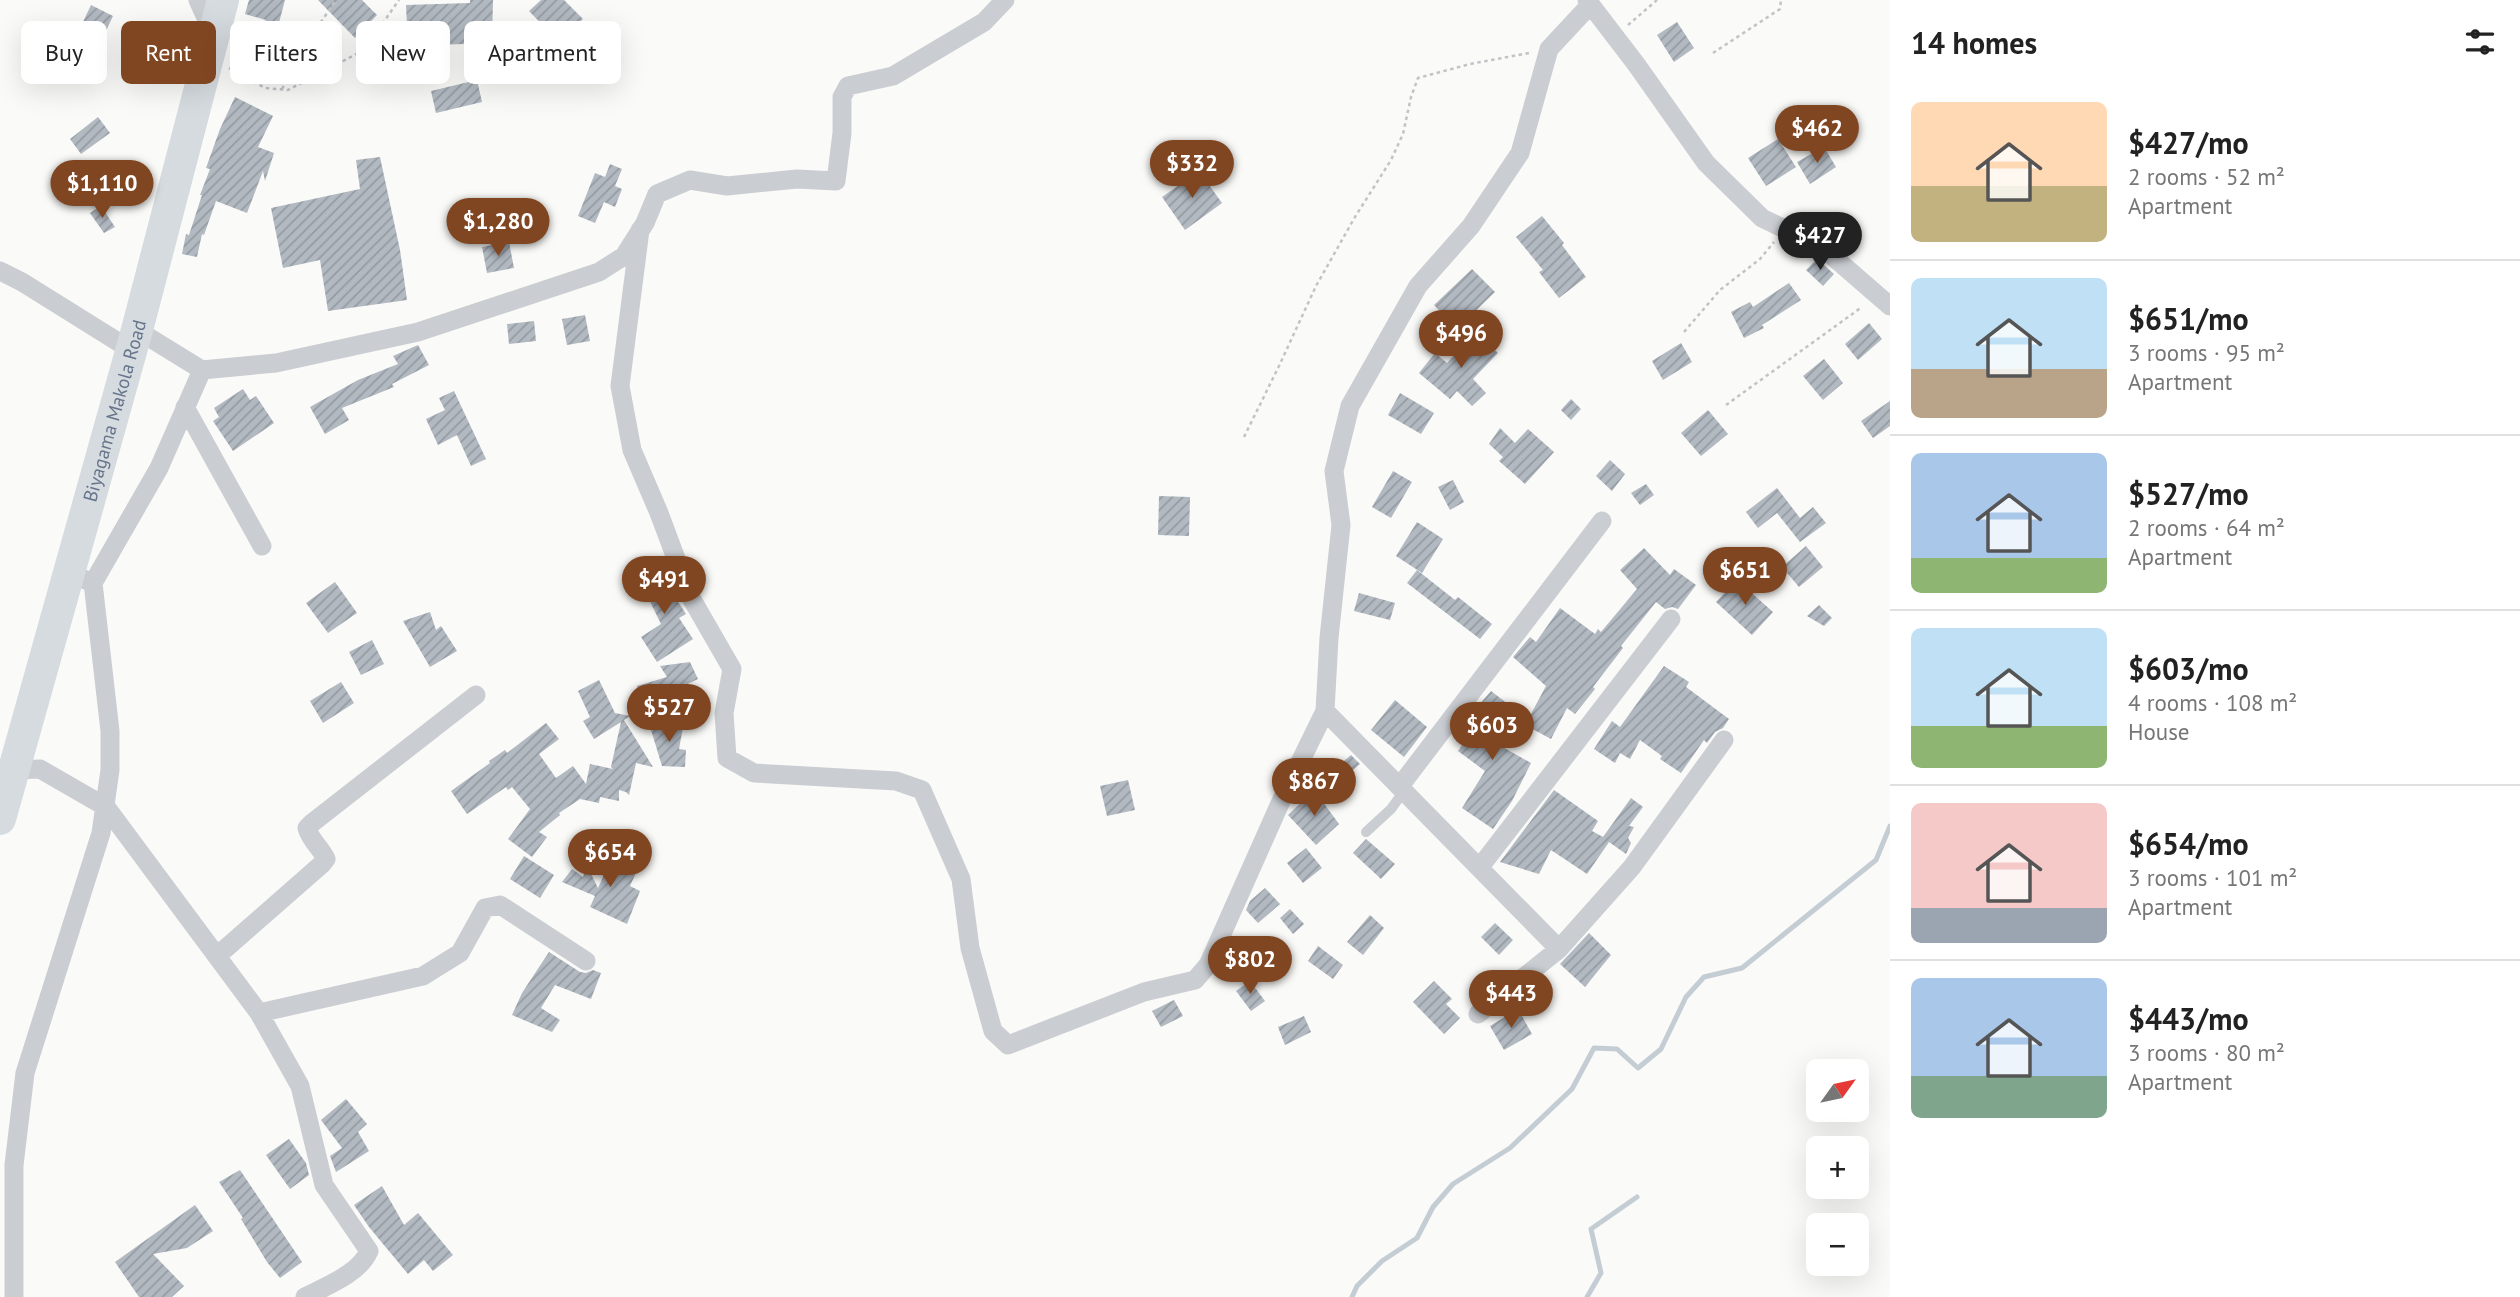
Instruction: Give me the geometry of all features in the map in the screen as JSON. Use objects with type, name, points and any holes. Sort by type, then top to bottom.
[{"type":"main road","name":"Biyagama Makola Road","points":[[216,24],[223,0]]},
{"type":"main road","name":"Biyagama Makola Road","points":[[0,819],[7,766],[80,577],[134,340],[200,84]]},
{"type":"street","points":[[198,0],[204,21]]},
{"type":"street","points":[[0,271],[134,340],[202,370],[276,363],[418,332],[600,272],[624,256],[657,194],[690,180],[727,186],[797,179],[836,181],[842,133],[842,97],[848,86],[894,76],[984,22],[1005,0]]},
{"type":"street","points":[[640,230],[620,386],[632,450],[690,596],[732,669],[724,713],[727,758],[754,773],[896,781],[922,790],[961,879],[970,948],[993,1031],[1008,1045],[1144,992],[1195,980],[1208,965],[1282,799],[1325,711],[1329,638],[1341,525],[1334,471],[1350,406],[1418,286],[1472,226],[1520,153],[1549,49],[1589,2],[1706,163],[1762,218],[1822,247],[1884,301]]},
{"type":"street","points":[[14,1297],[14,1165],[25,1073],[102,833],[110,770],[110,731],[80,577],[159,468],[202,370]]},
{"type":"street","points":[[185,407],[262,546]]},
{"type":"street","points":[[1402,789],[1602,521]]},
{"type":"street","points":[[1480,867],[1671,619]]},
{"type":"street","points":[[217,956],[326,859],[307,828],[476,695]]},
{"type":"street","points":[[1325,711],[1559,949]]},
{"type":"street","points":[[1478,1014],[1559,949],[1632,867],[1724,740]]},
{"type":"street","points":[[7,766],[40,769],[106,807],[259,1013],[300,1086],[324,1185],[369,1251],[366,1259],[348,1274],[305,1297]]},
{"type":"street","points":[[259,1013],[423,976],[460,953],[485,908],[491,905],[500,905],[586,961]]},
{"type":"lane","points":[[1366,832],[1391,809],[1402,789]]},
{"type":"path","points":[[282,89],[308,41],[336,0]]},
{"type":"path","points":[[216,50],[265,88],[288,90],[364,51],[399,0]]},
{"type":"path","points":[[1615,36],[1657,0]]},
{"type":"path","points":[[1713,53],[1780,9],[1782,0]]},
{"type":"path","points":[[1244,437],[1316,286],[1391,160],[1403,134],[1418,78],[1470,64],[1549,49]]},
{"type":"path","points":[[1684,331],[1720,290],[1760,259],[1785,229]]},
{"type":"path","points":[[1726,405],[1884,301]]},
{"type":"building","points":[[249,0],[285,0],[279,21],[265,21],[245,14]]},
{"type":"building","points":[[318,0],[362,0],[377,15],[371,21],[356,21],[355,38],[342,25],[342,21],[338,21]]},
{"type":"building","points":[[470,0],[493,0],[492,21],[464,21],[464,44],[450,44],[450,21],[407,21],[406,5],[470,3]]},
{"type":"building","points":[[541,0],[564,0],[583,19],[539,21],[529,11]]},
{"type":"building","points":[[91,5],[113,16],[107,29],[107,21],[83,21]]},
{"type":"building","points":[[1677,22],[1694,48],[1674,62],[1657,35]]},
{"type":"building","points":[[464,83],[478,84],[482,102],[436,113],[431,91]]},
{"type":"building","points":[[235,97],[273,116],[258,147],[274,153],[265,181],[263,171],[247,213],[216,201],[204,235],[202,234],[197,257],[182,254],[186,234],[189,235],[210,169],[206,168]]},
{"type":"building","points":[[98,117],[110,133],[81,154],[70,139]]},
{"type":"building","points":[[1778,139],[1796,167],[1766,186],[1748,158]]},
{"type":"building","points":[[1824,147],[1836,167],[1810,184],[1797,162]]},
{"type":"building","points":[[380,157],[400,250],[407,300],[328,311],[320,260],[283,268],[271,208],[360,189],[356,160]]},
{"type":"building","points":[[610,164],[622,169],[615,186],[622,189],[615,207],[604,202],[595,223],[578,216],[595,173],[605,177]]},
{"type":"building","points":[[1199,171],[1222,203],[1185,230],[1162,197]]},
{"type":"building","points":[[101,206],[115,227],[104,233],[90,213]]},
{"type":"building","points":[[1542,216],[1586,277],[1559,298],[1539,272],[1543,270],[1516,237]]},
{"type":"building","points":[[509,242],[514,268],[487,273],[482,247]]},
{"type":"building","points":[[1817,259],[1834,274],[1823,286],[1806,270]]},
{"type":"building","points":[[1472,269],[1495,292],[1457,329],[1434,305]]},
{"type":"building","points":[[1789,283],[1801,300],[1762,325],[1764,328],[1744,338],[1731,312],[1750,302],[1753,307]]},
{"type":"building","points":[[585,315],[590,341],[567,345],[562,319]]},
{"type":"building","points":[[534,321],[536,341],[509,344],[507,324]]},
{"type":"building","points":[[1869,323],[1882,339],[1858,360],[1845,344]]},
{"type":"building","points":[[1476,332],[1498,353],[1473,379],[1486,393],[1472,406],[1457,391],[1450,399],[1419,373],[1435,353],[1447,363]]},
{"type":"building","points":[[1681,343],[1692,362],[1663,380],[1652,361]]},
{"type":"building","points":[[418,345],[429,365],[392,384],[394,387],[342,408],[349,420],[325,434],[310,407],[358,380],[398,364],[393,356]]},
{"type":"building","points":[[1824,359],[1843,383],[1823,400],[1803,376]]},
{"type":"building","points":[[243,389],[250,400],[256,396],[274,423],[233,451],[213,421],[219,417],[214,408]]},
{"type":"building","points":[[454,391],[486,459],[471,466],[457,435],[438,445],[426,419],[445,410],[439,398]]},
{"type":"building","points":[[1400,393],[1434,413],[1421,434],[1388,415]]},
{"type":"building","points":[[1571,399],[1581,409],[1571,420],[1561,410]]},
{"type":"building","points":[[1890,401],[1890,426],[1873,438],[1861,421]]},
{"type":"building","points":[[1708,410],[1728,434],[1701,456],[1681,433]]},
{"type":"building","points":[[1500,428],[1515,443],[1528,429],[1554,452],[1525,484],[1499,461],[1503,457],[1489,444]]},
{"type":"building","points":[[1610,460],[1625,474],[1612,491],[1596,476]]},
{"type":"building","points":[[1393,471],[1412,482],[1391,518],[1372,507]]},
{"type":"building","points":[[1453,480],[1464,502],[1450,510],[1438,487]]},
{"type":"building","points":[[1646,484],[1654,495],[1640,505],[1631,493]]},
{"type":"building","points":[[1777,488],[1800,518],[1813,507],[1826,523],[1800,542],[1777,513],[1758,528],[1746,512]]},
{"type":"building","points":[[1159,496],[1190,497],[1189,536],[1158,535]]},
{"type":"building","points":[[1417,522],[1443,539],[1422,573],[1396,556]]},
{"type":"building","points":[[1806,546],[1823,567],[1799,587],[1782,567]]},
{"type":"building","points":[[1644,548],[1670,575],[1674,569],[1696,585],[1678,609],[1665,609],[1656,602],[1621,646],[1623,648],[1575,714],[1567,708],[1551,739],[1525,725],[1546,686],[1513,657],[1530,637],[1536,642],[1560,608],[1595,634],[1598,629],[1601,632],[1637,589],[1620,570]]},
{"type":"building","points":[[664,562],[671,579],[665,582],[686,614],[679,618],[693,639],[657,662],[641,637],[661,624],[640,581],[654,574],[651,570]]},
{"type":"building","points":[[1417,570],[1455,600],[1458,597],[1492,624],[1480,639],[1407,583]]},
{"type":"building","points":[[1737,580],[1773,612],[1752,635],[1716,602]]},
{"type":"building","points":[[335,582],[357,613],[328,633],[306,603]]},
{"type":"building","points":[[1359,593],[1395,603],[1390,620],[1354,611]]},
{"type":"building","points":[[1819,605],[1832,618],[1824,626],[1807,616]]},
{"type":"building","points":[[430,612],[436,630],[441,626],[457,651],[430,667],[403,621]]},
{"type":"building","points":[[372,640],[384,664],[361,675],[349,652]]},
{"type":"building","points":[[690,662],[698,679],[675,690],[677,694],[643,705],[637,686],[667,677],[660,666]]},
{"type":"building","points":[[1664,666],[1689,682],[1686,687],[1729,719],[1707,743],[1704,740],[1681,773],[1660,759],[1662,756],[1640,740],[1630,759],[1620,753],[1615,763],[1594,749],[1612,721],[1620,727]]},
{"type":"building","points":[[599,680],[615,713],[630,716],[624,720],[653,767],[636,763],[629,795],[619,790],[619,801],[600,797],[599,803],[580,799],[559,813],[560,815],[539,832],[547,837],[532,857],[508,839],[530,809],[512,787],[508,790],[506,787],[467,814],[451,791],[490,763],[489,761],[505,750],[507,753],[546,723],[559,739],[539,754],[556,778],[573,766],[586,784],[590,764],[613,769],[611,767],[621,722],[594,739],[583,721],[590,717],[578,691]]},
{"type":"building","points":[[341,682],[354,703],[323,723],[310,701]]},
{"type":"building","points":[[1491,691],[1517,711],[1494,742],[1531,763],[1512,801],[1493,829],[1462,808],[1485,771],[1458,751],[1475,726],[1466,720]]},
{"type":"building","points":[[1395,700],[1427,727],[1404,757],[1371,730]]},
{"type":"building","points":[[648,720],[683,727],[679,749],[686,750],[685,767],[662,766]]},
{"type":"building","points":[[1351,755],[1360,764],[1347,775],[1339,765]]},
{"type":"building","points":[[1128,780],[1135,810],[1107,816],[1100,786]]},
{"type":"building","points":[[1314,790],[1339,824],[1316,845],[1288,815]]},
{"type":"building","points":[[1554,790],[1598,821],[1592,831],[1603,837],[1631,798],[1643,807],[1629,826],[1634,827],[1628,838],[1631,843],[1626,854],[1609,842],[1587,874],[1551,850],[1539,874],[1500,862]]},
{"type":"building","points":[[1366,839],[1395,864],[1381,879],[1353,853]]},
{"type":"building","points":[[1306,848],[1322,868],[1303,883],[1287,863]]},
{"type":"building","points":[[619,854],[640,864],[630,886],[640,891],[627,924],[590,907],[595,896],[562,882],[572,869],[583,877],[587,866],[598,888],[604,875],[608,877]]},
{"type":"building","points":[[524,856],[554,875],[540,898],[510,879]]},
{"type":"building","points":[[1265,888],[1280,904],[1258,923],[1246,910],[1250,901]]},
{"type":"building","points":[[1290,909],[1304,924],[1293,934],[1280,918]]},
{"type":"building","points":[[1370,915],[1384,928],[1363,955],[1347,942]]},
{"type":"building","points":[[1495,923],[1513,940],[1499,955],[1481,937]]},
{"type":"building","points":[[1589,933],[1611,955],[1585,987],[1560,964]]},
{"type":"building","points":[[1318,946],[1343,965],[1333,979],[1308,961]]},
{"type":"building","points":[[549,952],[580,972],[593,970],[601,973],[591,999],[555,985],[541,1008],[560,1020],[552,1032],[512,1015],[522,993]]},
{"type":"building","points":[[1250,981],[1265,1001],[1251,1011],[1236,991]]},
{"type":"building","points":[[1434,981],[1452,999],[1446,1004],[1460,1018],[1444,1034],[1413,1002]]},
{"type":"building","points":[[1174,1000],[1183,1016],[1161,1027],[1152,1011]]},
{"type":"building","points":[[1518,1009],[1532,1034],[1504,1050],[1490,1026]]},
{"type":"building","points":[[1304,1016],[1311,1032],[1285,1045],[1278,1027]]},
{"type":"building","points":[[346,1099],[367,1124],[358,1132],[369,1151],[336,1172],[330,1156],[342,1148],[321,1120]]},
{"type":"building","points":[[289,1139],[306,1163],[309,1175],[290,1189],[266,1155]]},
{"type":"building","points":[[240,1170],[302,1262],[280,1278],[267,1262],[219,1182]]},
{"type":"building","points":[[382,1186],[404,1225],[418,1213],[453,1255],[433,1271],[424,1260],[408,1274],[354,1205]]},
{"type":"building","points":[[195,1205],[213,1231],[187,1248],[153,1254],[184,1286],[172,1297],[139,1297],[115,1262]]},
{"type":"waterway","points":[[1352,1297],[1357,1286],[1382,1261],[1417,1238],[1433,1207],[1453,1184],[1510,1148],[1572,1089],[1594,1048],[1617,1049],[1638,1068],[1661,1049],[1686,997],[1704,977],[1742,968],[1876,860],[1890,826]]},
{"type":"waterway","points":[[1587,1297],[1601,1273],[1591,1229],[1637,1197]]}]
